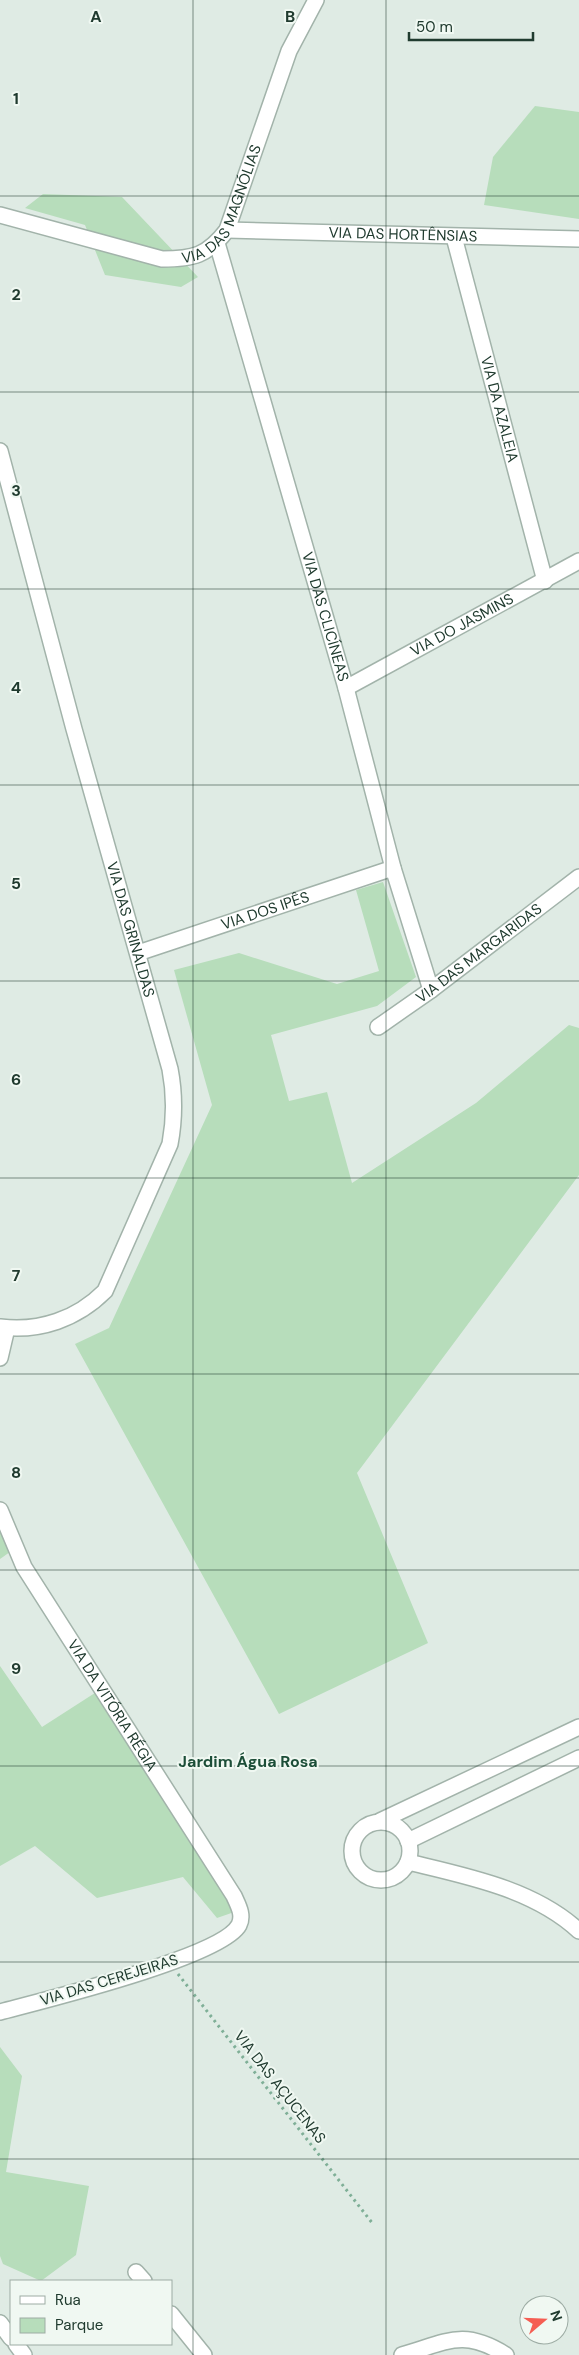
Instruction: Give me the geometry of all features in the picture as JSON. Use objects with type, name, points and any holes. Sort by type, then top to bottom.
[{"type":"street","name":"VIA DAS MAGNÓLIAS","points":[[0,215],[162,259],[187,259],[206,252],[217,243],[227,230],[289,50],[316,0]]},
{"type":"street","name":"VIA DAS HORTÊNSIAS","points":[[227,230],[579,239]]},
{"type":"street","name":"VIA DA AZALEIA","points":[[454,237],[545,581]]},
{"type":"street","name":"VIA DAS CLICÍNEAS","points":[[217,243],[346,688],[393,868],[431,990]]},
{"type":"street","name":"VIA DAS GRINALDAS","points":[[0,451],[74,729],[170,1069],[175,1095],[174,1122],[170,1144],[106,1291],[91,1306],[72,1317],[46,1326],[3,1327]]},
{"type":"street","name":"VIA DO JASMINS","points":[[346,688],[579,561]]},
{"type":"street","name":"VIA DOS IPÊS","points":[[138,953],[393,868]]},
{"type":"street","name":"VIA DAS MARGARIDAS","points":[[378,1027],[431,990],[579,877]]},
{"type":"street","points":[[0,1358],[3,1327]]},
{"type":"street","name":"VIA DA VITÓRIA RÉGIA","points":[[0,1510],[24,1568],[234,1896]]},
{"type":"street","points":[[380,1821],[395,1825],[402,1830],[408,1841],[410,1854],[408,1862],[396,1876],[378,1881],[360,1873],[354,1865],[352,1845],[355,1836],[366,1826],[579,1727]]},
{"type":"street","points":[[408,1841],[579,1758]]},
{"type":"street","points":[[408,1862],[466,1876],[511,1892],[550,1909],[579,1931]]},
{"type":"street","name":"VIA DAS CEREJEIRAS","points":[[0,2012],[170,1964],[206,1947],[233,1932],[238,1926],[240,1910],[234,1896]]},
{"type":"street","points":[[172,2315],[204,2355]]},
{"type":"street","points":[[0,2323],[10,2337]]},
{"type":"street","points":[[402,2355],[463,2338],[476,2340],[506,2355]]},
{"type":"path","name":"VIA DAS AÇUCENAS","points":[[170,1964],[373,2224]]},
{"type":"green space","points":[[535,106],[579,112],[579,219],[484,205],[493,157]]},
{"type":"green space","points":[[43,194],[122,197],[198,277],[181,287],[105,275],[85,225],[25,208]]},
{"type":"green space","points":[[383,882],[416,977],[377,1006],[271,1035],[289,1101],[327,1092],[352,1183],[476,1103],[569,1025],[579,1028],[579,1175],[357,1473],[428,1643],[279,1714],[75,1344],[109,1328],[212,1105],[174,970],[239,953],[337,984],[379,971],[356,890]]},
{"type":"green space","points":[[0,1527],[10,1552],[0,1559]]},
{"type":"green space","points":[[0,1666],[42,1727],[98,1691],[240,1910],[217,1918],[183,1877],[97,1898],[35,1846],[0,1866]]},
{"type":"green space","points":[[0,2047],[22,2076],[6,2172],[89,2186],[76,2255],[42,2280],[3,2264],[0,2256]]},
{"type":"district","name":"Jardim Água Rosa","points":[[248,1761]]}]
